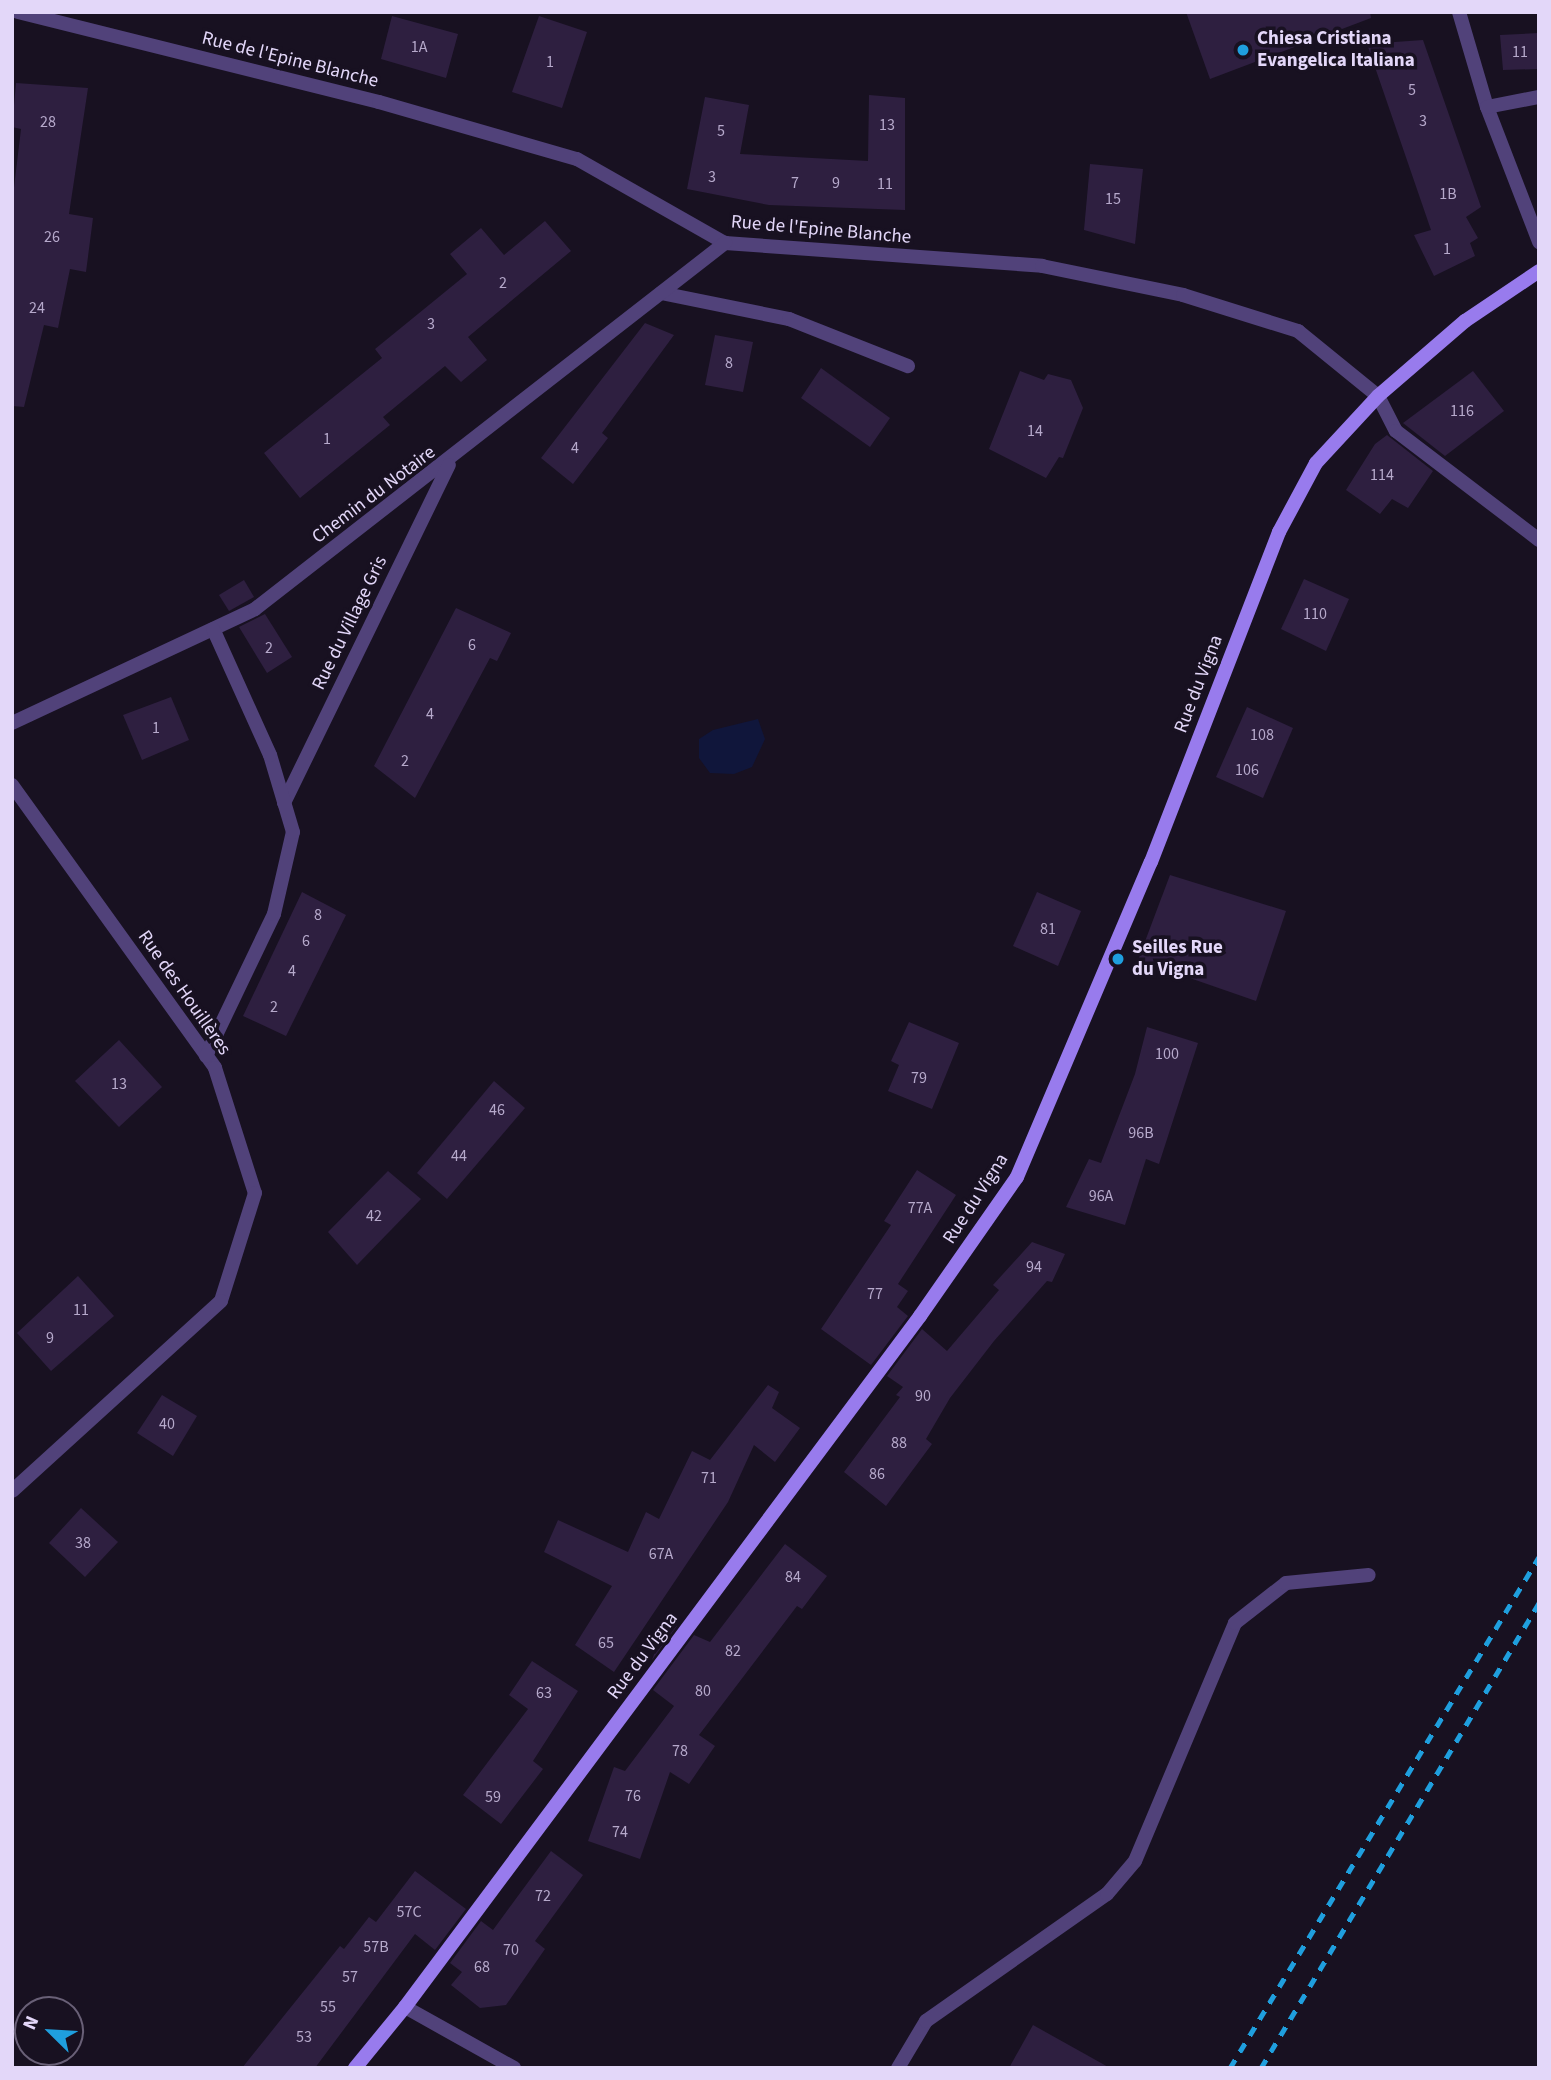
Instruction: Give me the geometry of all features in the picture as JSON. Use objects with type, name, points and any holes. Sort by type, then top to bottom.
[{"type":"street","name":"Rue de l'Epine Blanche","points":[[18,12],[379,102],[578,159],[725,243],[1042,266],[1183,295],[1298,331],[1378,396]]},
{"type":"street","points":[[1459,12],[1487,107],[1539,243]]},
{"type":"street","points":[[1487,107],[1539,97]]},
{"type":"street","name":"Chemin du Notaire","points":[[12,723],[255,609],[451,460],[725,243]]},
{"type":"street","name":"Rue du Vigna","points":[[355,2068],[405,2007],[912,1327],[1017,1177],[1151,862],[1279,532],[1316,463],[1378,396],[1465,321],[1539,271]]},
{"type":"street","points":[[661,293],[789,319],[908,366]]},
{"type":"street","points":[[1378,396],[1396,431],[1539,540]]},
{"type":"street","name":"Rue du Village Gris","points":[[284,803],[451,460]]},
{"type":"street","points":[[206,1056],[274,914],[293,832],[270,755],[213,629]]},
{"type":"street","name":"Rue des Houillères","points":[[12,785],[215,1068],[255,1193],[221,1301],[12,1491]]},
{"type":"street","points":[[898,2068],[926,2021],[1107,1894],[1135,1861],[1235,1623],[1286,1583],[1369,1575]]},
{"type":"street","points":[[405,2007],[514,2068]]},
{"type":"water","points":[[758,719],[765,739],[752,767],[734,774],[710,773],[699,758],[699,739],[713,730]]},
{"type":"building","name":"Chiesa Cristiana Evangelica Italiana","points":[[1186,12],[1370,12],[1371,18],[1210,79]]},
{"type":"building","points":[[392,16],[458,34],[446,78],[381,59]]},
{"type":"building","points":[[539,16],[587,32],[562,108],[512,92]]},
{"type":"building","points":[[1539,33],[1539,69],[1503,70],[1500,35]]},
{"type":"building","points":[[1423,40],[1481,207],[1466,217],[1478,238],[1470,243],[1475,256],[1434,276],[1414,235],[1431,230],[1367,44]]},
{"type":"building","points":[[16,83],[88,88],[69,214],[93,218],[86,272],[70,269],[58,328],[44,325],[24,407],[12,406],[12,204],[21,129],[12,127]]},
{"type":"building","points":[[869,95],[905,98],[905,210],[769,205],[687,189],[705,97],[749,105],[740,154],[868,161]]},
{"type":"building","points":[[1090,164],[1143,169],[1135,244],[1084,230]]},
{"type":"building","points":[[545,221],[571,251],[468,337],[487,360],[461,382],[445,366],[383,417],[390,425],[300,498],[264,453],[382,358],[375,349],[467,274],[450,254],[481,228],[504,255]]},
{"type":"building","points":[[645,323],[674,335],[602,433],[608,438],[573,484],[541,458]]},
{"type":"building","points":[[715,335],[753,342],[743,392],[705,385]]},
{"type":"building","points":[[821,368],[890,418],[870,447],[801,398]]},
{"type":"building","points":[[1020,371],[1044,380],[1048,374],[1071,380],[1083,408],[1063,458],[1059,457],[1046,478],[989,449]]},
{"type":"building","points":[[1473,371],[1504,411],[1445,456],[1403,423]]},
{"type":"building","points":[[1387,435],[1433,471],[1408,508],[1392,499],[1380,514],[1346,490],[1375,444]]},
{"type":"building","points":[[1304,579],[1349,599],[1326,651],[1281,629]]},
{"type":"building","points":[[244,580],[254,597],[229,611],[219,595]]},
{"type":"building","points":[[456,608],[511,633],[497,661],[490,658],[415,798],[374,766]]},
{"type":"building","points":[[265,614],[292,657],[267,673],[239,627]]},
{"type":"building","points":[[171,697],[189,740],[142,760],[123,715]]},
{"type":"building","points":[[1247,707],[1293,728],[1263,798],[1216,777]]},
{"type":"building","points":[[1170,875],[1286,911],[1256,1001],[1138,960]]},
{"type":"building","points":[[302,892],[346,915],[286,1036],[243,1016]]},
{"type":"building","points":[[1037,892],[1081,911],[1058,966],[1013,946]]},
{"type":"building","points":[[909,1022],[959,1043],[932,1109],[888,1091],[899,1065],[891,1061]]},
{"type":"building","points":[[1147,1027],[1198,1043],[1159,1164],[1146,1159],[1125,1225],[1066,1207],[1089,1159],[1101,1163],[1135,1074]]},
{"type":"building","points":[[119,1040],[162,1087],[119,1127],[75,1081]]},
{"type":"building","points":[[494,1081],[525,1108],[447,1199],[417,1173]]},
{"type":"building","points":[[917,1170],[956,1195],[898,1284],[908,1291],[897,1307],[908,1316],[871,1365],[821,1329],[891,1225],[884,1221]]},
{"type":"building","points":[[388,1171],[421,1199],[357,1265],[328,1232]]},
{"type":"building","points":[[1032,1242],[1065,1254],[1052,1282],[1047,1281],[994,1341],[950,1398],[926,1439],[932,1444],[886,1506],[844,1472],[900,1397],[896,1395],[903,1387],[887,1376],[922,1329],[947,1351],[999,1290],[993,1285]]},
{"type":"building","points":[[78,1276],[114,1316],[51,1371],[17,1333]]},
{"type":"building","points":[[768,1385],[779,1392],[772,1408],[800,1428],[775,1462],[754,1445],[728,1502],[614,1672],[575,1645],[612,1586],[544,1552],[558,1520],[628,1552],[646,1512],[659,1519],[692,1451],[710,1460]]},
{"type":"building","points":[[162,1395],[197,1416],[173,1456],[137,1433]]},
{"type":"building","points":[[81,1508],[118,1542],[85,1577],[49,1543]]},
{"type":"building","points":[[785,1544],[827,1576],[802,1609],[797,1606],[699,1735],[715,1746],[689,1784],[670,1772],[640,1859],[588,1841],[614,1767],[625,1771],[674,1706],[653,1690],[694,1635],[710,1642]]},
{"type":"building","points":[[666,1621],[677,1626],[652,1660]]},
{"type":"building","points":[[532,1661],[578,1691],[533,1761],[543,1769],[501,1824],[463,1795],[528,1709],[509,1695]]},
{"type":"building","points":[[551,1851],[583,1875],[535,1941],[545,1949],[506,2005],[480,2008],[451,1985],[462,1972],[450,1963],[481,1921],[493,1930]]},
{"type":"building","points":[[415,1871],[466,1909],[435,1950],[415,1934],[315,2068],[242,2068],[340,1946],[344,1949],[369,1917],[376,1922]]},
{"type":"building","points":[[1033,2025],[1110,2068],[1009,2068]]},
{"type":"railway","points":[[1230,2068],[1539,1557]]},
{"type":"railway","points":[[1261,2068],[1539,1603]]},
{"type":"place","name":"Chiesa Cristiana Evangelica Italiana","points":[[1243,50]]},
{"type":"place","name":"Seilles Rue du Vigna","points":[[1118,959]]}]
